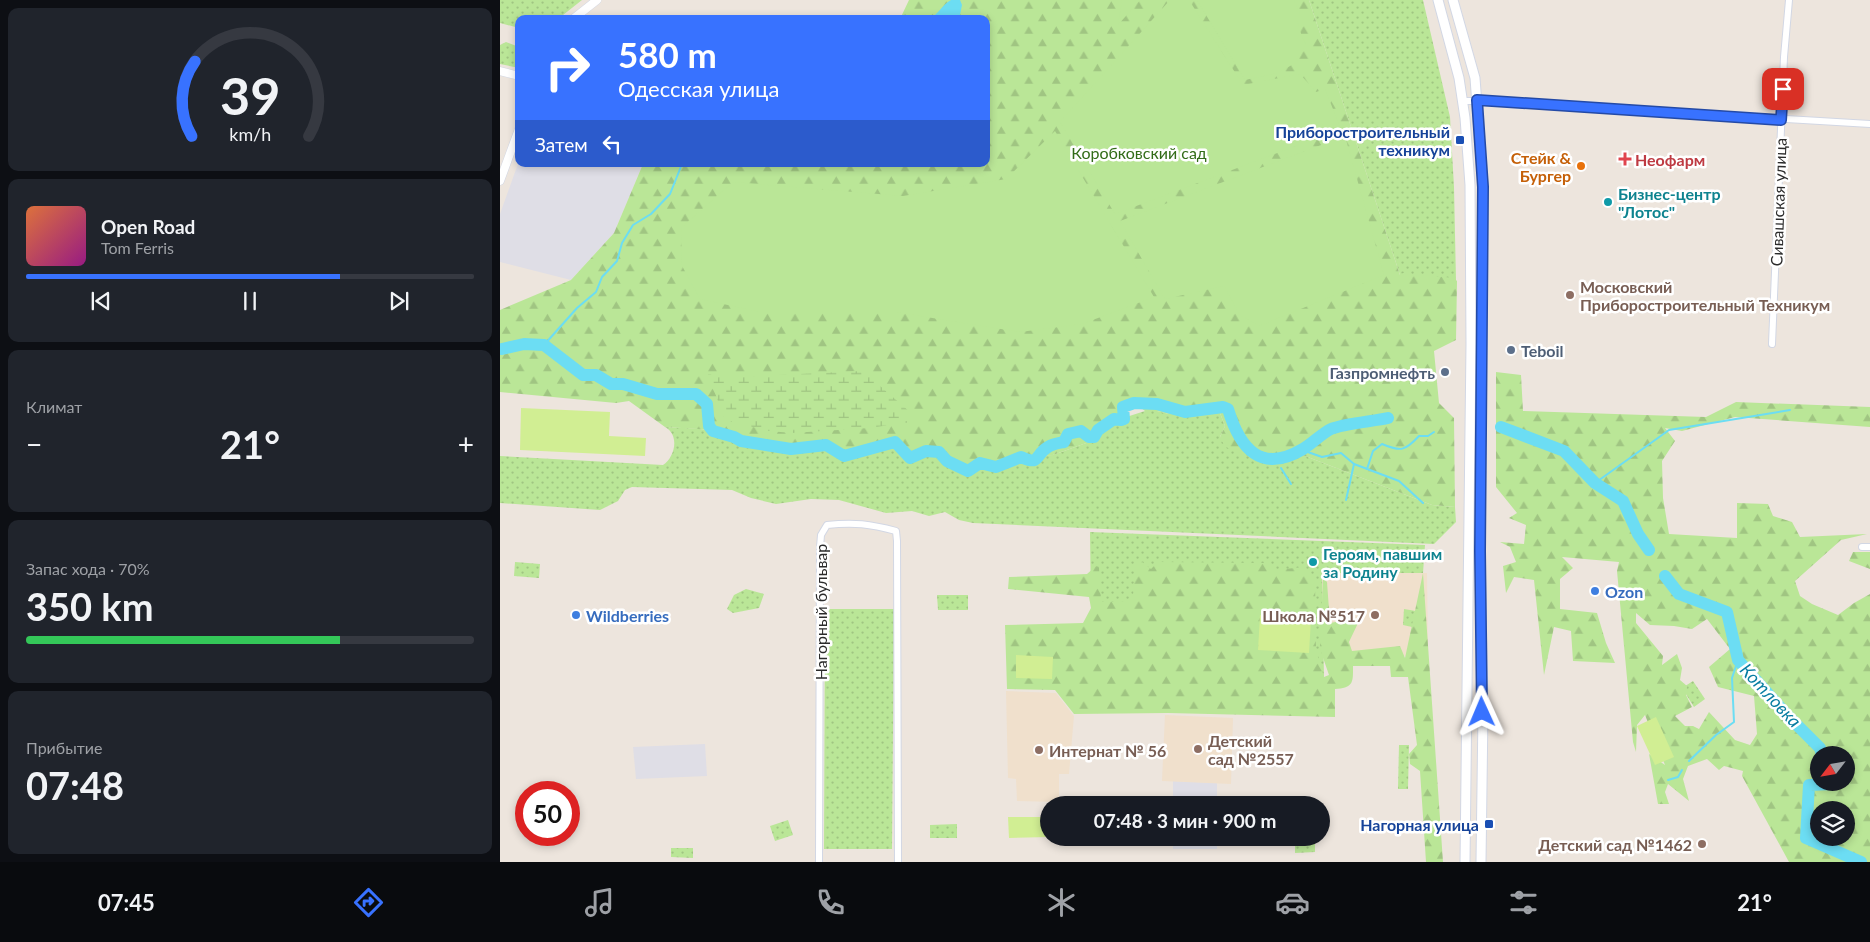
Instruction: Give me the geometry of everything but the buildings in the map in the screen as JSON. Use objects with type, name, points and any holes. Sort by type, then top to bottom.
[{"type":"main road","points":[[1438,0],[1459,78],[1470,185],[1471,344],[1466,862]]},
{"type":"main road","points":[[1453,0],[1475,78],[1483,187],[1480,551],[1481,862]]},
{"type":"street","points":[[578,15],[597,0]]},
{"type":"street","name":"Сивашская улица","points":[[1772,344],[1788,0]]},
{"type":"street","points":[[500,72],[515,75]]},
{"type":"street","points":[[1462,102],[1477,100],[1870,124]]},
{"type":"street","points":[[500,181],[515,140]]},
{"type":"street","name":"Нагорный бульвар","points":[[819,862],[821,535],[827,525],[852,522],[896,531],[898,862]]},
{"type":"street","points":[[1862,548],[1870,547]]},
{"type":"shaded area","points":[[517,167],[642,167],[614,233],[571,280],[500,262],[500,214]]},
{"type":"shaded area","name":"Школа №517","points":[[1322,573],[1427,573],[1428,656],[1322,656]]},
{"type":"shaded area","name":"Интернат № 56","points":[[1006,691],[1056,693],[1074,716],[1069,774],[1059,774],[1059,796],[1040,796],[1040,802],[1017,801],[1016,779],[1008,778]]},
{"type":"shaded area","name":"Детский сад №2557","points":[[1165,715],[1233,718],[1231,784],[1162,781]]},
{"type":"shaded area","points":[[705,744],[707,776],[636,779],[633,747]]},
{"type":"shaded area","points":[[1173,781],[1217,783],[1217,796],[1173,796]]},
{"type":"shaded area","points":[[1173,846],[1217,846],[1217,849],[1173,849]]},
{"type":"green space","points":[[500,0],[582,0],[563,15],[515,15],[515,27],[500,23]]},
{"type":"green space","name":"Коробковский сад","points":[[909,0],[1309,0],[1400,275],[1403,273],[1454,278],[1457,281],[1456,340],[1434,351],[1439,403],[1454,418],[1455,507],[1432,505],[1300,454],[1265,457],[1244,455],[1226,447],[1221,440],[1220,437],[1225,426],[1220,413],[1216,410],[1169,414],[1145,411],[1134,402],[1122,406],[1123,418],[1113,418],[1098,429],[1089,442],[1053,455],[1019,456],[995,466],[980,461],[967,469],[950,462],[940,449],[926,449],[911,455],[895,440],[848,454],[827,444],[791,447],[741,440],[735,436],[714,430],[665,427],[629,401],[616,403],[500,392],[500,310],[571,280],[614,233],[642,167],[990,167],[990,15],[902,15]]},
{"type":"green space","points":[[1122,0],[1140,0],[1118,25]]},
{"type":"green space","name":"Коробковский сад","points":[[1170,0],[1189,0],[1243,85],[1300,74],[1316,92],[1325,89],[1341,129],[1115,214],[1060,122]]},
{"type":"green space","points":[[1197,0],[1294,0],[1300,14],[1297,20],[1306,44],[1297,62],[1278,73],[1245,80]]},
{"type":"green space","points":[[1309,0],[1423,0],[1450,117],[1456,281],[1400,275]]},
{"type":"green space","points":[[506,42],[515,45],[515,67],[500,64],[500,45]]},
{"type":"green space","points":[[1055,131],[1154,297],[1082,324],[1020,332],[895,312],[760,312],[700,299],[681,264],[682,227],[733,182],[903,196],[1006,179]]},
{"type":"green space","points":[[1345,136],[1384,275],[1259,326],[1240,315],[1224,286],[1165,299],[1120,221]]},
{"type":"green space","points":[[863,371],[911,413],[911,422],[869,428],[792,433],[769,431],[725,420],[708,374],[738,377]]},
{"type":"green space","points":[[1496,372],[1521,375],[1523,411],[1706,417],[1736,402],[1870,407],[1870,427],[1735,417],[1682,431],[1665,428],[1675,441],[1662,461],[1663,498],[1669,534],[1737,538],[1737,503],[1768,504],[1773,516],[1792,522],[1800,537],[1867,534],[1841,540],[1795,581],[1800,596],[1812,604],[1838,615],[1870,594],[1870,862],[1789,862],[1742,776],[1743,771],[1724,766],[1719,770],[1707,759],[1688,766],[1683,779],[1689,801],[1668,784],[1665,792],[1669,804],[1658,804],[1649,754],[1665,765],[1645,715],[1637,725],[1636,752],[1633,742],[1617,571],[1619,562],[1562,557],[1573,568],[1560,579],[1560,609],[1597,613],[1606,643],[1615,663],[1573,661],[1571,631],[1554,627],[1544,675],[1534,580],[1514,577],[1506,593],[1503,566],[1516,562],[1510,547],[1500,542],[1524,544],[1526,525],[1509,518],[1517,513],[1496,487]],"holes":[[[1636,613],[1650,625],[1692,629],[1707,619],[1730,649],[1709,667],[1718,687],[1754,696],[1757,734],[1750,745],[1735,740],[1709,712],[1699,729],[1693,726],[1685,726],[1675,716],[1692,707],[1686,695],[1687,686],[1680,680],[1682,668],[1677,654],[1662,665],[1663,656],[1636,623]]]},
{"type":"green space","points":[[521,408],[610,412],[609,436],[646,438],[645,456],[520,450]]},
{"type":"green space","points":[[1216,410],[1220,413],[1225,426],[1220,437],[1265,457],[1300,454],[1432,505],[1455,507],[1456,522],[1434,544],[973,523],[959,520],[945,512],[929,516],[912,511],[886,513],[839,500],[811,499],[776,504],[751,498],[732,490],[632,487],[625,490],[618,501],[600,510],[500,503],[500,456],[663,465],[673,452],[674,446],[673,435],[665,427],[714,431],[741,440],[791,447],[827,444],[848,454],[895,440],[911,455],[926,449],[940,449],[950,462],[980,461],[995,465],[1019,456],[1053,455],[1089,442],[1097,429],[1114,418],[1120,419],[1145,411],[1169,414]]},
{"type":"green space","points":[[1090,532],[1425,545],[1423,573],[1322,573],[1324,677],[1091,608]]},
{"type":"green space","points":[[1853,552],[1870,552],[1870,569],[1849,561]]},
{"type":"green space","points":[[515,562],[540,564],[539,578],[514,576]]},
{"type":"green space","points":[[1142,562],[1151,569],[1158,562],[1265,563],[1276,570],[1304,567],[1315,579],[1316,650],[1324,677],[1329,675],[1320,649],[1323,578],[1327,582],[1330,623],[1341,621],[1342,609],[1359,621],[1349,642],[1352,651],[1400,646],[1405,658],[1423,573],[1443,862],[1426,862],[1420,771],[1410,764],[1409,754],[1417,745],[1408,677],[1391,677],[1390,666],[1353,666],[1353,676],[1349,686],[1335,689],[1335,717],[1168,713],[1074,714],[1055,690],[1007,689],[1005,625],[1083,623],[1091,608],[1089,597],[1008,589],[1009,577],[1087,574],[1096,566],[1099,568],[1101,600],[1103,602],[1129,601],[1133,598],[1135,567]]},
{"type":"green space","points":[[746,589],[764,594],[759,608],[733,613],[727,609],[734,595]]},
{"type":"green space","points":[[937,595],[968,595],[968,610],[938,610]]},
{"type":"green space","points":[[825,609],[894,609],[892,849],[824,849]]},
{"type":"green space","points":[[1404,609],[1416,611],[1412,627],[1403,625]]},
{"type":"green space","points":[[1260,615],[1311,619],[1309,653],[1258,650]]},
{"type":"green space","points":[[1016,655],[1053,657],[1052,679],[1016,678]]},
{"type":"green space","points":[[1693,681],[1705,699],[1694,707],[1682,688]]},
{"type":"green space","points":[[1656,717],[1674,757],[1655,765],[1637,726]]},
{"type":"green space","points":[[1399,745],[1409,745],[1408,789],[1398,789]]},
{"type":"green space","points":[[1008,817],[1040,817],[1040,837],[1009,838]]},
{"type":"green space","points":[[788,820],[793,835],[775,841],[770,826]]},
{"type":"green space","points":[[957,824],[957,838],[930,838],[930,825]]},
{"type":"green space","points":[[1295,846],[1315,846],[1315,852],[1295,853]]},
{"type":"green space","points":[[671,848],[693,848],[693,858],[671,857]]},
{"type":"water","points":[[951,0],[960,0],[962,5],[960,15],[935,15]]},
{"type":"waterway","points":[[544,345],[577,308],[596,292],[602,277],[617,261],[622,243],[633,225],[651,214],[670,194],[681,167]]},
{"type":"waterway","name":"Котловка","points":[[502,349],[524,344],[544,345],[583,375],[596,375],[611,384],[623,384],[657,394],[696,394],[707,404],[709,426],[713,431],[741,441],[791,449],[826,445],[844,456],[895,442],[910,458],[926,451],[939,452],[947,461],[968,471],[980,463],[996,467],[1021,457],[1035,460],[1050,446],[1064,442],[1068,434],[1081,431],[1089,437],[1094,437],[1098,430],[1114,419],[1124,419],[1123,407],[1134,403],[1157,404],[1185,412],[1223,407],[1228,409],[1239,436],[1246,446],[1264,458],[1275,459],[1288,456],[1303,449],[1327,431],[1336,427],[1388,418]]},
{"type":"waterway","points":[[1595,483],[1669,430],[1790,410]]},
{"type":"waterway","name":"Котловка","points":[[1501,427],[1564,451],[1595,483],[1623,501],[1638,534],[1649,550]]},
{"type":"waterway","points":[[1367,469],[1373,451],[1382,444],[1402,449],[1410,445],[1419,436],[1428,436],[1434,432]]},
{"type":"waterway","points":[[1302,450],[1322,457],[1341,453],[1354,464],[1399,481],[1423,503]]},
{"type":"waterway","points":[[1346,500],[1354,464]]},
{"type":"waterway","points":[[1281,468],[1291,484]]},
{"type":"waterway","name":"Котловка","points":[[1665,576],[1679,594],[1727,612],[1738,660],[1786,714],[1818,746]]},
{"type":"waterway","points":[[1689,761],[1716,735],[1734,722],[1732,678],[1738,660]]},
{"type":"waterway","points":[[1668,780],[1678,777],[1682,770]]},
{"type":"waterway","name":"Котловка","points":[[1810,785],[1806,838],[1861,862]]},
{"type":"place","name":"Приборостроительный техникум","points":[[1460,140]]},
{"type":"place","name":"Неофарм","points":[[1625,159]]},
{"type":"place","name":"Стейк & Бургер","points":[[1581,166]]},
{"type":"place","name":"Бизнес-центр \"Лотос\"","points":[[1608,202]]},
{"type":"place","name":"Московский Приборостроительный Техникум","points":[[1570,295]]},
{"type":"place","name":"Teboil","points":[[1511,350]]},
{"type":"place","name":"Газпромнефть","points":[[1445,372]]},
{"type":"place","name":"Героям, павшим за Родину","points":[[1313,562]]},
{"type":"place","name":"Ozon","points":[[1595,591]]},
{"type":"place","name":"Wildberries","points":[[576,615]]},
{"type":"place","name":"Школа №517","points":[[1375,615]]},
{"type":"place","name":"Детский сад №2557","points":[[1198,749]]},
{"type":"place","name":"Интернат № 56","points":[[1039,750]]},
{"type":"place","name":"Нагорная улица","points":[[1489,824]]},
{"type":"place","name":"Детский сад №1462","points":[[1702,844]]},
{"type":"route","points":[[1482,712],[1480,551],[1483,187],[1477,100],[1781,120],[1783,89]]}]
